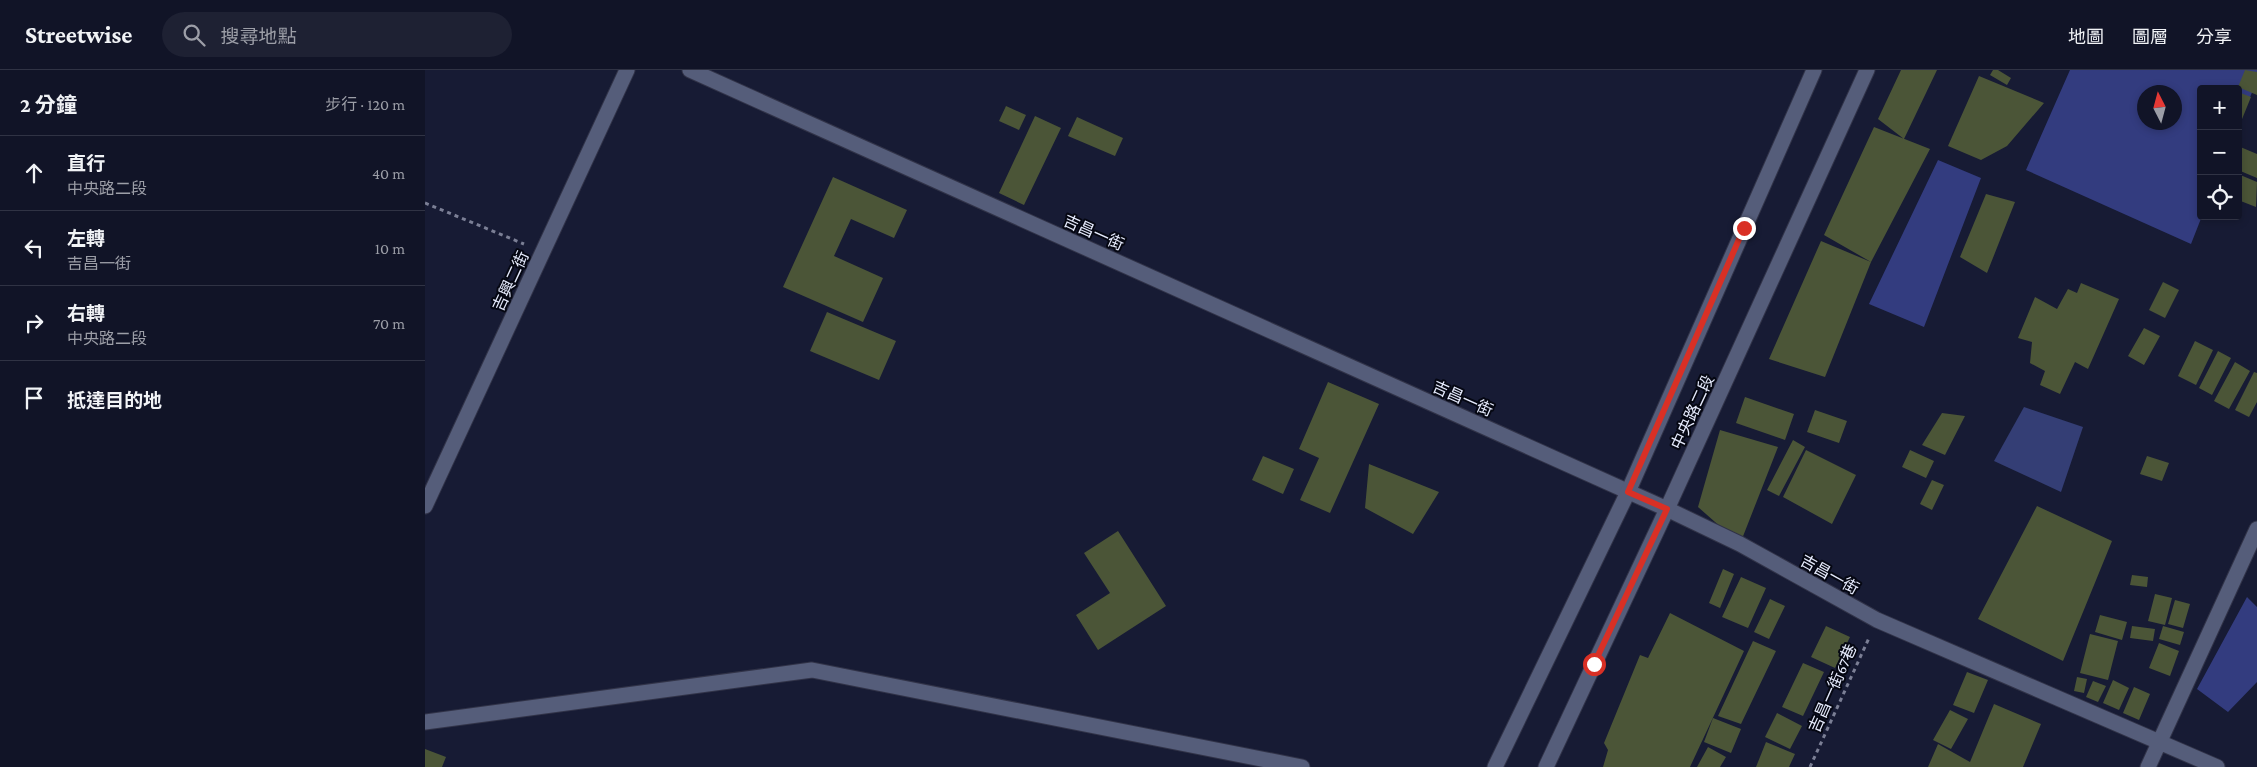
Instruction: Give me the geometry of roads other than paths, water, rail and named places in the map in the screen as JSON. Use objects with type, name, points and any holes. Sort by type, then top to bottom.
[{"type":"street","name":"吉興二街","points":[[425,506],[627,70]]},
{"type":"street","name":"吉昌一街","points":[[690,70],[1667,509],[1740,544],[1877,620],[2217,767]]},
{"type":"street","name":"中央路二段","points":[[1495,767],[1628,492],[1814,70]]},
{"type":"street","name":"中央路二段","points":[[1546,767],[1667,509],[1867,70]]},
{"type":"street","points":[[2148,767],[2257,528]]},
{"type":"street","points":[[425,722],[812,670],[1302,767]]}]
